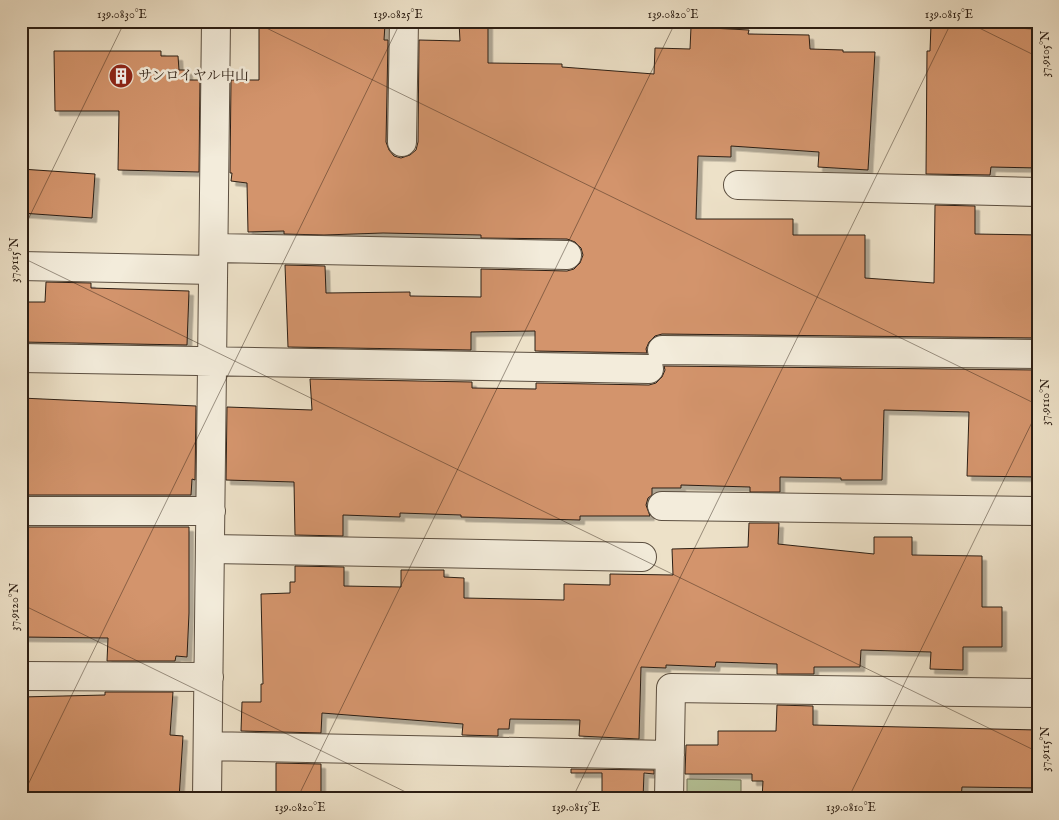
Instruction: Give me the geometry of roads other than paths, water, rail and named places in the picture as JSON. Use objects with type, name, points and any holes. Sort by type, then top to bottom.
[{"type":"street","points":[[208,799],[216,21]]},
{"type":"street","points":[[402,142],[404,21]]},
{"type":"street","points":[[738,185],[1038,192]]},
{"type":"street","points":[[21,266],[214,259],[567,255]]},
{"type":"street","points":[[21,358],[656,360],[1038,354]]},
{"type":"street","points":[[662,506],[1038,512]]},
{"type":"street","points":[[21,511],[211,511]]},
{"type":"street","points":[[210,549],[642,557]]},
{"type":"street","points":[[21,676],[209,677]]},
{"type":"street","points":[[669,799],[671,688],[1038,692]]},
{"type":"street","points":[[208,746],[670,755]]},
{"type":"place","name":"サンロイヤル中山","points":[[121,76]]}]
